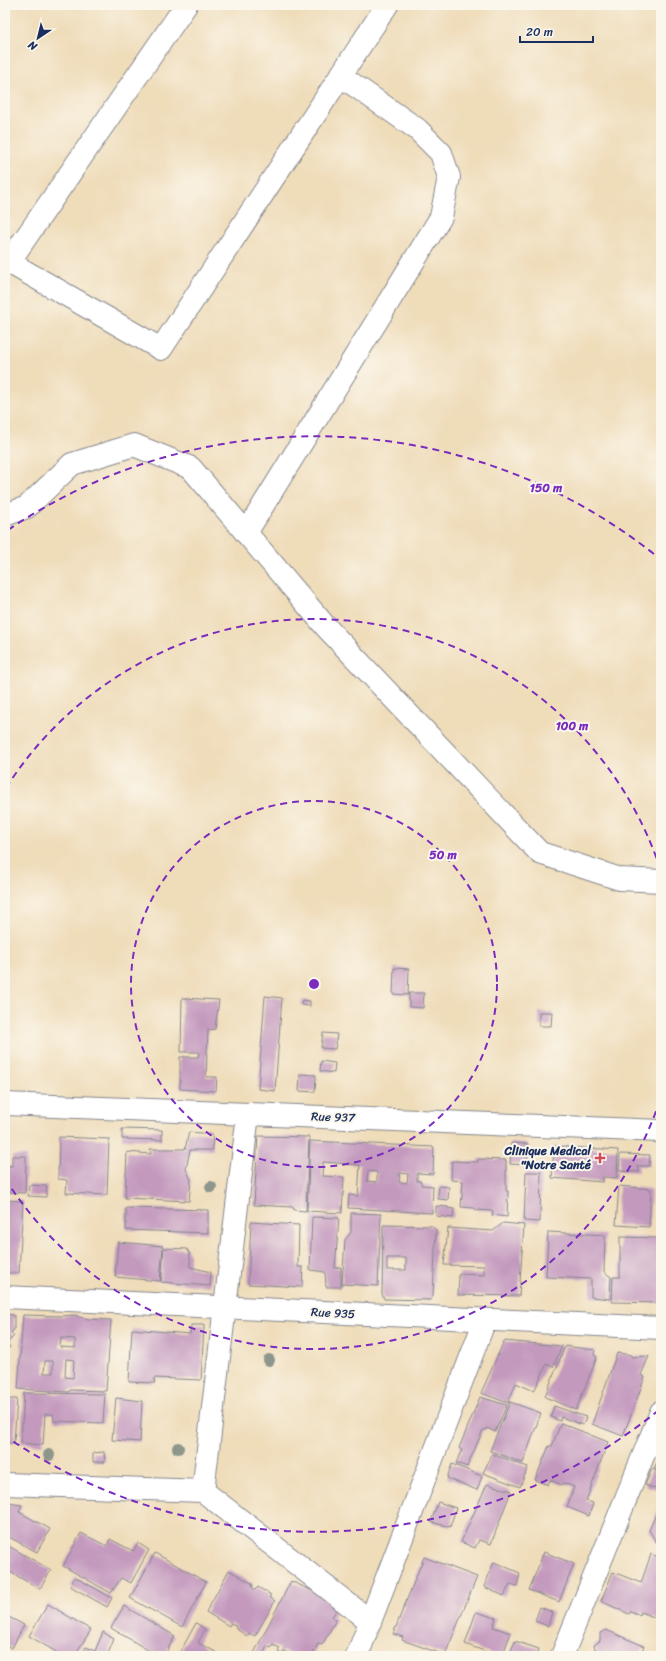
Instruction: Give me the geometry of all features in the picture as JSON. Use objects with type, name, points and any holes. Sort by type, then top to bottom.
[{"type":"street","points":[[186,5],[7,261],[161,349],[387,5]]},
{"type":"street","points":[[246,533],[441,217],[449,177],[441,153],[417,129],[341,76]]},
{"type":"street","points":[[5,515],[27,507],[72,464],[134,445],[191,468],[326,627],[540,853],[620,879],[661,881]]},
{"type":"street","name":"Rue 937","points":[[5,1104],[661,1131]]},
{"type":"street","points":[[203,1491],[248,1114]]},
{"type":"street","name":"Rue 935","points":[[5,1297],[661,1328]]},
{"type":"street","points":[[357,1656],[485,1320]]},
{"type":"street","points":[[562,1656],[661,1412]]},
{"type":"street","points":[[5,1484],[203,1491],[370,1621]]},
{"type":"building","points":[[394,968],[409,969],[408,995],[393,994]]},
{"type":"building","points":[[409,993],[424,993],[423,1008],[409,1007]]},
{"type":"building","points":[[265,996],[282,998],[275,1091],[258,1089]]},
{"type":"building","points":[[182,998],[219,1000],[215,1029],[208,1030],[206,1077],[217,1077],[216,1091],[180,1089],[180,1057],[198,1057],[199,1052],[181,1052]]},
{"type":"building","points":[[302,1000],[310,1001],[310,1006],[301,1005]]},
{"type":"building","points":[[539,1012],[552,1012],[551,1026],[539,1026]]},
{"type":"building","points":[[323,1033],[337,1034],[335,1049],[321,1048]]},
{"type":"building","points":[[321,1061],[335,1063],[334,1073],[320,1071]]},
{"type":"building","points":[[300,1074],[316,1075],[315,1092],[299,1091]]},
{"type":"building","points":[[122,1129],[162,1130],[162,1140],[122,1139]]},
{"type":"building","points":[[189,1132],[212,1134],[213,1150],[190,1150],[186,1169],[191,1180],[189,1201],[125,1198],[127,1152],[151,1154],[150,1149],[185,1149]]},
{"type":"building","points":[[258,1136],[309,1137],[306,1211],[294,1210],[293,1207],[254,1205]]},
{"type":"building","points":[[59,1137],[109,1139],[107,1195],[66,1193],[67,1180],[58,1179]]},
{"type":"building","points":[[310,1141],[434,1147],[433,1174],[417,1173],[417,1181],[421,1181],[421,1185],[433,1186],[432,1213],[348,1208],[349,1195],[358,1196],[360,1165],[323,1162],[322,1176],[344,1177],[342,1213],[307,1211]],"holes":[[[368,1171],[377,1172],[377,1182],[367,1181]],[[400,1173],[408,1174],[407,1183],[399,1182]]]},
{"type":"building","points":[[511,1143],[528,1144],[527,1165],[510,1164]]},
{"type":"building","points":[[554,1146],[618,1150],[617,1178],[603,1177],[603,1182],[552,1178]]},
{"type":"building","points":[[620,1154],[650,1155],[649,1166],[638,1166],[639,1172],[619,1171]]},
{"type":"building","points":[[12,1156],[26,1156],[25,1193],[5,1192],[5,1166],[12,1166]]},
{"type":"building","points":[[478,1159],[506,1160],[506,1191],[508,1191],[507,1217],[492,1215],[493,1211],[461,1207],[463,1181],[451,1180],[452,1161],[478,1162]]},
{"type":"building","points":[[526,1172],[541,1172],[540,1222],[524,1221]]},
{"type":"building","points":[[661,1177],[661,1219],[658,1218]]},
{"type":"building","points":[[29,1185],[47,1186],[46,1197],[28,1196]]},
{"type":"building","points":[[439,1186],[449,1187],[448,1200],[438,1199]]},
{"type":"building","points":[[619,1186],[651,1189],[649,1227],[616,1225]]},
{"type":"building","points":[[5,1200],[23,1201],[19,1273],[5,1273]]},
{"type":"building","points":[[436,1206],[454,1209],[453,1218],[436,1216]]},
{"type":"building","points":[[126,1208],[208,1210],[208,1233],[126,1230]]},
{"type":"building","points":[[351,1213],[381,1214],[378,1286],[342,1284],[345,1240],[351,1232]]},
{"type":"building","points":[[312,1217],[339,1218],[335,1268],[341,1267],[341,1287],[326,1287],[325,1272],[310,1270]]},
{"type":"building","points":[[251,1222],[299,1225],[298,1267],[303,1267],[302,1287],[248,1284]]},
{"type":"building","points":[[503,1223],[524,1225],[519,1296],[458,1295],[459,1274],[484,1275],[484,1266],[444,1265],[448,1228],[493,1231]]},
{"type":"building","points":[[383,1225],[432,1226],[436,1230],[433,1295],[431,1300],[384,1299],[382,1294]],"holes":[[[387,1258],[406,1258],[406,1270],[387,1270]]]},
{"type":"building","points":[[548,1232],[605,1235],[604,1272],[611,1277],[610,1299],[591,1297],[591,1279],[546,1277]]},
{"type":"building","points":[[620,1237],[661,1238],[661,1303],[612,1302],[613,1277],[620,1277]]},
{"type":"building","points":[[118,1242],[163,1246],[160,1281],[115,1277]]},
{"type":"building","points":[[164,1248],[187,1249],[190,1254],[190,1267],[211,1272],[210,1286],[161,1282]]},
{"type":"building","points":[[5,1314],[14,1315],[14,1330],[11,1332],[14,1336],[7,1343],[10,1347],[5,1351]]},
{"type":"building","points":[[23,1315],[76,1315],[88,1319],[111,1320],[106,1391],[70,1390],[69,1392],[18,1389]],"holes":[[[61,1338],[75,1339],[75,1348],[60,1347]],[[66,1359],[74,1360],[73,1378],[65,1377]],[[45,1361],[53,1361],[53,1373],[44,1373]]]},
{"type":"building","points":[[191,1325],[204,1325],[201,1380],[154,1378],[155,1383],[129,1382],[132,1329],[190,1334]]},
{"type":"building","points":[[504,1341],[562,1346],[553,1367],[547,1364],[534,1391],[516,1383],[508,1403],[481,1393]]},
{"type":"building","points":[[565,1346],[595,1350],[594,1355],[597,1357],[576,1410],[545,1397]]},
{"type":"building","points":[[617,1353],[631,1355],[631,1357],[649,1356],[641,1375],[645,1377],[623,1436],[592,1424]]},
{"type":"building","points":[[24,1393],[105,1394],[103,1423],[54,1421],[53,1414],[45,1414],[43,1445],[21,1443]]},
{"type":"building","points":[[480,1397],[507,1405],[495,1432],[487,1428],[486,1430],[483,1430],[467,1467],[456,1463],[462,1450],[459,1448]]},
{"type":"building","points":[[116,1398],[142,1401],[140,1442],[112,1440]]},
{"type":"building","points":[[5,1399],[17,1399],[14,1443],[5,1443]]},
{"type":"building","points":[[510,1402],[541,1413],[523,1463],[490,1451]]},
{"type":"building","points":[[554,1406],[586,1417],[583,1425],[561,1417],[560,1421],[551,1417]]},
{"type":"building","points":[[561,1423],[608,1442],[586,1501],[593,1503],[589,1516],[567,1507],[574,1487],[564,1483],[562,1485],[550,1480],[548,1485],[535,1480],[549,1446],[552,1446]]},
{"type":"building","points":[[104,1452],[105,1462],[93,1462],[93,1453]]},
{"type":"building","points":[[492,1454],[528,1467],[520,1487],[483,1473]]},
{"type":"building","points":[[661,1455],[661,1471],[654,1468]]},
{"type":"building","points":[[452,1464],[482,1476],[477,1490],[447,1478]]},
{"type":"building","points":[[652,1469],[661,1473],[661,1491],[645,1485]]},
{"type":"building","points":[[487,1484],[511,1491],[491,1544],[479,1540],[475,1548],[461,1542]]},
{"type":"building","points":[[438,1502],[456,1508],[450,1527],[431,1522]]},
{"type":"building","points":[[8,1503],[22,1505],[19,1512],[50,1529],[37,1552],[5,1535],[5,1509]]},
{"type":"building","points":[[661,1507],[661,1543],[656,1542],[649,1530],[659,1508]]},
{"type":"building","points":[[81,1533],[107,1546],[110,1539],[133,1551],[138,1543],[149,1550],[131,1583],[121,1578],[111,1593],[63,1566]]},
{"type":"building","points":[[5,1544],[51,1570],[40,1589],[5,1569]]},
{"type":"building","points":[[544,1552],[574,1564],[559,1602],[529,1590]]},
{"type":"building","points":[[155,1553],[206,1582],[182,1627],[130,1598]]},
{"type":"building","points":[[651,1554],[661,1558],[661,1620],[641,1612],[640,1615],[631,1611],[629,1614],[601,1601],[613,1572],[641,1583]]},
{"type":"building","points":[[424,1557],[477,1577],[445,1655],[402,1640],[403,1637],[393,1634]]},
{"type":"building","points":[[494,1562],[520,1573],[517,1586],[510,1584],[504,1596],[484,1587]]},
{"type":"building","points":[[229,1570],[253,1584],[252,1587],[255,1590],[258,1587],[271,1595],[269,1597],[275,1601],[255,1636],[249,1633],[247,1636],[235,1628],[236,1626],[231,1623],[229,1626],[206,1612]]},
{"type":"building","points":[[75,1577],[112,1598],[107,1607],[70,1586]]},
{"type":"building","points":[[291,1581],[340,1604],[332,1617],[336,1620],[322,1645],[318,1644],[312,1656],[294,1656],[284,1651],[282,1654],[278,1652],[280,1648],[273,1645],[271,1648],[267,1646],[263,1655],[265,1656],[253,1655]]},
{"type":"building","points":[[48,1604],[91,1630],[74,1656],[63,1656],[29,1636]]},
{"type":"building","points":[[124,1606],[175,1636],[164,1656],[158,1656],[111,1628]]},
{"type":"building","points":[[540,1607],[552,1612],[548,1626],[535,1621]]},
{"type":"building","points":[[476,1612],[496,1618],[493,1627],[511,1633],[502,1656],[498,1656],[465,1644]]},
{"type":"building","points":[[5,1615],[24,1625],[12,1648],[5,1645]]},
{"type":"building","points":[[196,1623],[205,1629],[198,1643],[224,1656],[178,1656]]},
{"type":"building","points":[[606,1630],[644,1646],[639,1656],[595,1656],[597,1650],[595,1649],[594,1645],[600,1641],[600,1633]]},
{"type":"building","points":[[103,1632],[114,1639],[107,1656],[81,1656],[86,1647],[95,1651]]},
{"type":"building","points":[[515,1641],[539,1649],[536,1656],[509,1656]]},
{"type":"place","name":"Clinique Medical \"Notre Santé","points":[[600,1158]]}]
